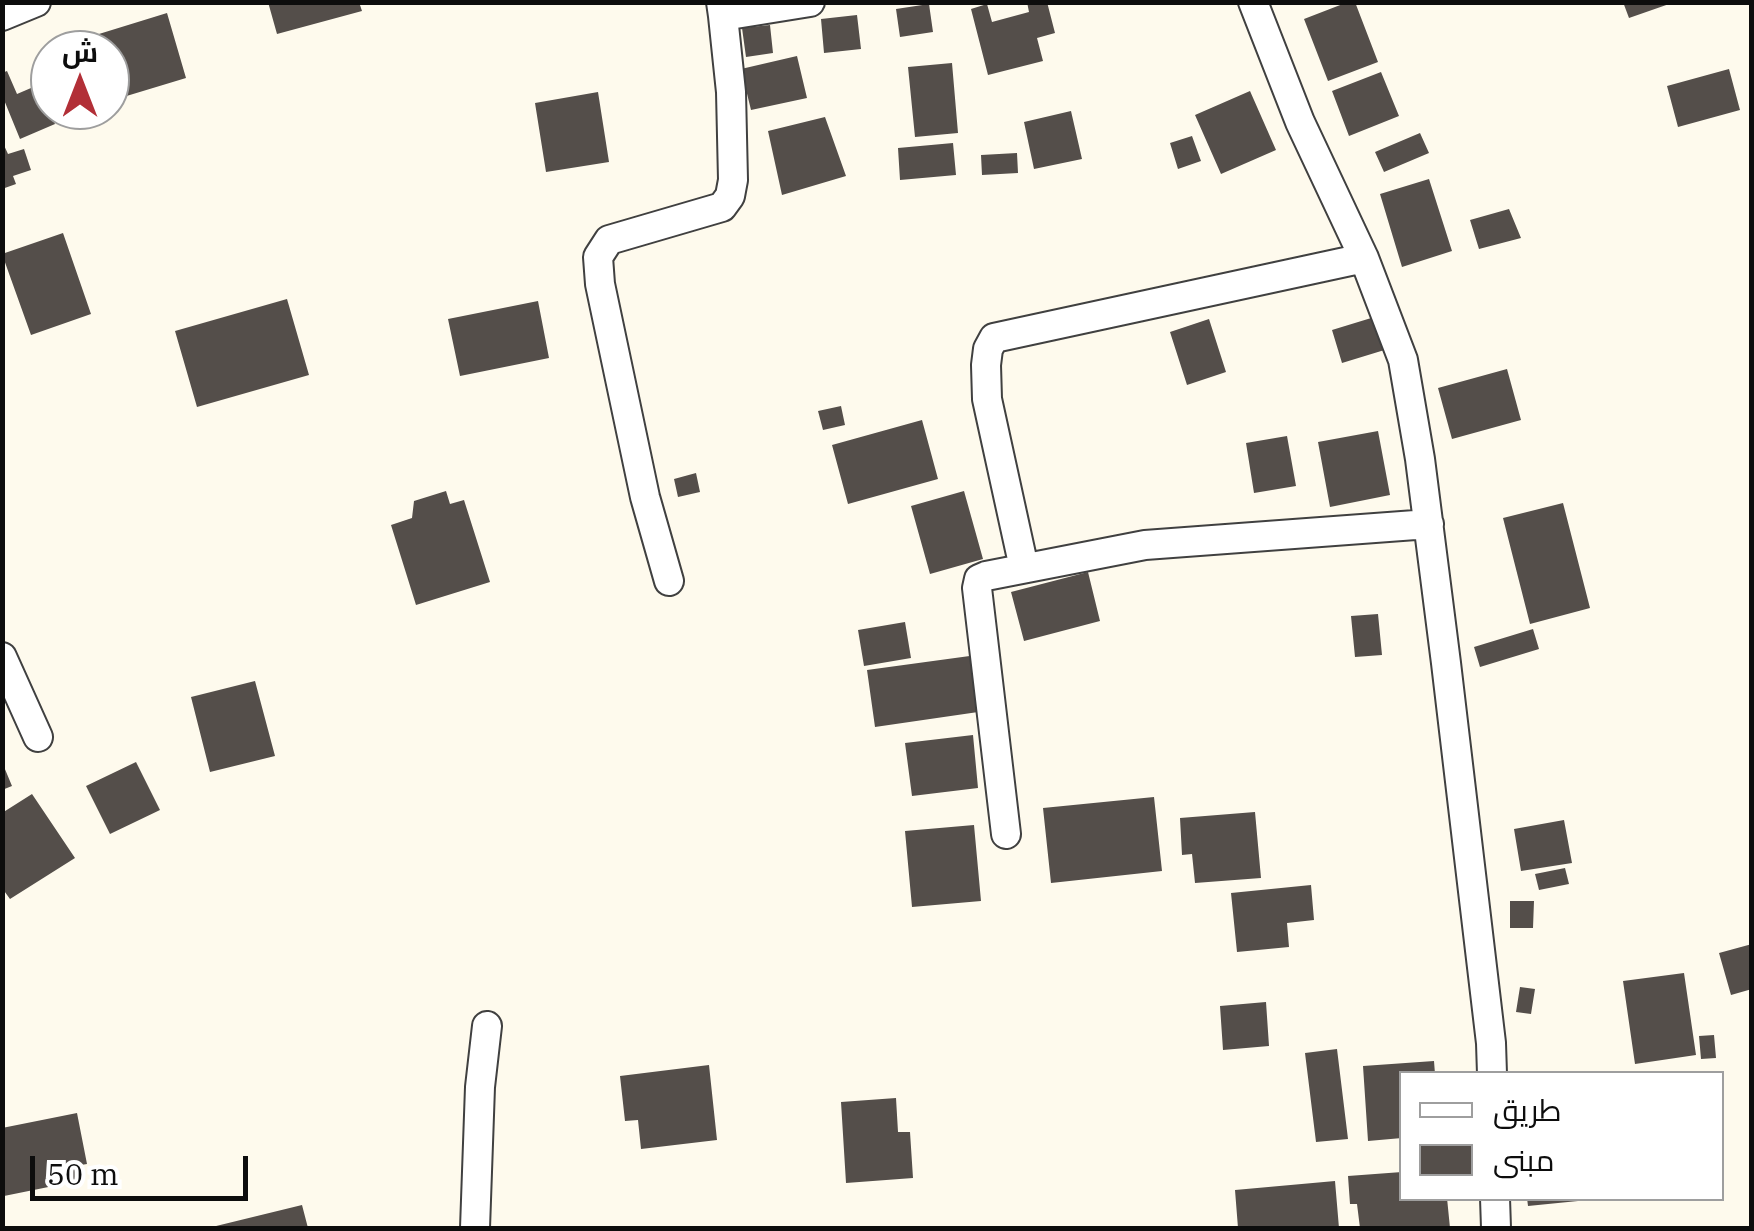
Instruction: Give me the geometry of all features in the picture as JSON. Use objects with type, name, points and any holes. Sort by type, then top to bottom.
[{"type":"street","points":[[2,16],[36,2]]},
{"type":"street","points":[[669,581],[646,498],[600,284],[598,257],[608,240],[722,208],[730,196],[733,180],[731,92],[722,9],[810,2]]},
{"type":"street","points":[[1253,2],[1300,122],[1364,258],[1402,360],[1429,524],[1492,1071]]},
{"type":"street","points":[[1024,568],[987,400],[986,365],[994,338],[1364,258]]},
{"type":"street","points":[[1006,834],[979,580],[1145,545],[1429,524]]},
{"type":"street","points":[[2,657],[38,738]]},
{"type":"street","points":[[475,1228],[480,1087],[487,1026]]},
{"type":"street","points":[[1495,1201],[1496,1228]]},
{"type":"building","points":[[268,2],[359,2],[362,11],[277,34]]},
{"type":"building","points":[[1027,2],[1047,2],[1055,33],[1037,38],[1043,61],[988,75],[971,9],[987,4],[992,22],[1029,12]]},
{"type":"building","points":[[1355,2],[1378,62],[1328,81],[1304,19]]},
{"type":"building","points":[[1623,2],[1672,2],[1672,3],[1629,18]]},
{"type":"building","points":[[929,4],[933,32],[900,37],[896,9]]},
{"type":"building","points":[[167,13],[186,78],[130,95],[130,30],[112,30]]},
{"type":"building","points":[[857,15],[861,49],[824,53],[821,19]]},
{"type":"building","points":[[770,25],[773,53],[746,57],[742,28]]},
{"type":"building","points":[[797,56],[807,98],[751,110],[741,69]]},
{"type":"building","points":[[952,63],[958,133],[915,137],[908,67]]},
{"type":"building","points":[[1729,69],[1740,110],[1678,127],[1667,86]]},
{"type":"building","points":[[7,71],[17,94],[30,88],[30,130],[41,130],[20,139],[2,95],[2,73]]},
{"type":"building","points":[[1381,72],[1399,116],[1349,136],[1332,91]]},
{"type":"building","points":[[1250,91],[1276,150],[1221,174],[1195,115]]},
{"type":"building","points":[[598,92],[609,162],[546,172],[535,103]]},
{"type":"building","points":[[1071,111],[1082,159],[1034,169],[1024,122]]},
{"type":"building","points":[[825,117],[846,176],[782,195],[768,131]]},
{"type":"building","points":[[1420,133],[1429,153],[1384,172],[1375,152]]},
{"type":"building","points":[[1192,136],[1201,161],[1178,169],[1170,143]]},
{"type":"building","points":[[2,141],[8,154],[24,149],[31,170],[13,176],[16,184],[2,189]]},
{"type":"building","points":[[953,143],[956,175],[900,180],[898,148]]},
{"type":"building","points":[[1017,153],[1018,173],[982,175],[981,155]]},
{"type":"building","points":[[1429,179],[1452,251],[1402,267],[1380,194]]},
{"type":"building","points":[[1509,209],[1521,238],[1479,249],[1470,220]]},
{"type":"building","points":[[63,233],[91,314],[31,335],[2,254]]},
{"type":"building","points":[[287,299],[309,375],[197,407],[175,331]]},
{"type":"building","points":[[538,301],[549,358],[460,376],[448,319]]},
{"type":"building","points":[[1381,315],[1391,348],[1342,363],[1332,330]]},
{"type":"building","points":[[1209,319],[1226,372],[1187,385],[1170,332]]},
{"type":"building","points":[[1507,369],[1521,420],[1452,439],[1438,388]]},
{"type":"building","points":[[841,406],[845,425],[823,430],[818,411]]},
{"type":"building","points":[[922,420],[938,479],[848,504],[832,445]]},
{"type":"building","points":[[1378,431],[1390,495],[1330,507],[1318,442]]},
{"type":"building","points":[[1287,436],[1296,486],[1254,493],[1246,443]]},
{"type":"building","points":[[696,473],[700,492],[678,497],[674,479]]},
{"type":"building","points":[[446,491],[450,504],[464,500],[490,582],[416,605],[391,525],[412,518],[414,501]]},
{"type":"building","points":[[964,491],[983,559],[930,574],[911,506]]},
{"type":"building","points":[[1563,503],[1590,608],[1530,624],[1503,518]]},
{"type":"building","points":[[1088,572],[1100,621],[1024,641],[1011,592]]},
{"type":"building","points":[[1378,614],[1382,655],[1355,657],[1351,616]]},
{"type":"building","points":[[905,622],[911,658],[864,666],[858,630]]},
{"type":"building","points":[[1533,629],[1539,649],[1480,667],[1474,647]]},
{"type":"building","points":[[977,655],[985,711],[875,727],[867,670]]},
{"type":"building","points":[[255,681],[275,756],[210,772],[191,697]]},
{"type":"building","points":[[973,735],[978,788],[912,796],[905,743]]},
{"type":"building","points":[[2,762],[12,786],[2,790]]},
{"type":"building","points":[[136,762],[160,810],[110,834],[86,786]]},
{"type":"building","points":[[32,794],[75,858],[10,899],[2,888],[2,813]]},
{"type":"building","points":[[1154,797],[1162,871],[1051,883],[1043,808]]},
{"type":"building","points":[[1255,812],[1261,878],[1195,883],[1192,854],[1182,855],[1180,818]]},
{"type":"building","points":[[1564,820],[1572,863],[1521,871],[1514,829]]},
{"type":"building","points":[[974,825],[981,901],[912,907],[905,831]]},
{"type":"building","points":[[1565,868],[1569,884],[1539,890],[1535,874]]},
{"type":"building","points":[[1311,885],[1314,920],[1287,923],[1289,947],[1237,952],[1231,893]]},
{"type":"building","points":[[1510,901],[1534,901],[1533,928],[1510,928]]},
{"type":"building","points":[[1752,944],[1752,989],[1731,995],[1719,953]]},
{"type":"building","points":[[1684,973],[1696,1055],[1635,1064],[1623,981]]},
{"type":"building","points":[[1520,987],[1535,989],[1531,1014],[1516,1012]]},
{"type":"building","points":[[1266,1002],[1269,1046],[1223,1050],[1220,1006]]},
{"type":"building","points":[[1714,1035],[1716,1058],[1701,1059],[1699,1036]]},
{"type":"building","points":[[1337,1049],[1348,1139],[1316,1142],[1305,1053]]},
{"type":"building","points":[[1434,1061],[1435,1071],[1399,1071],[1399,1138],[1368,1141],[1363,1066]]},
{"type":"building","points":[[709,1065],[717,1140],[641,1149],[638,1120],[625,1121],[620,1076]]},
{"type":"building","points":[[896,1098],[898,1132],[910,1132],[913,1178],[846,1183],[841,1102]]},
{"type":"building","points":[[77,1113],[87,1164],[75,1166],[78,1181],[4,1196],[2,1128]]},
{"type":"building","points":[[1399,1172],[1399,1201],[1447,1201],[1450,1228],[1360,1228],[1357,1204],[1350,1204],[1348,1176]]},
{"type":"building","points":[[1335,1181],[1339,1228],[1238,1228],[1235,1190]]},
{"type":"building","points":[[1527,1201],[1578,1201],[1528,1206]]},
{"type":"building","points":[[302,1205],[308,1228],[212,1228],[212,1227]]}]
